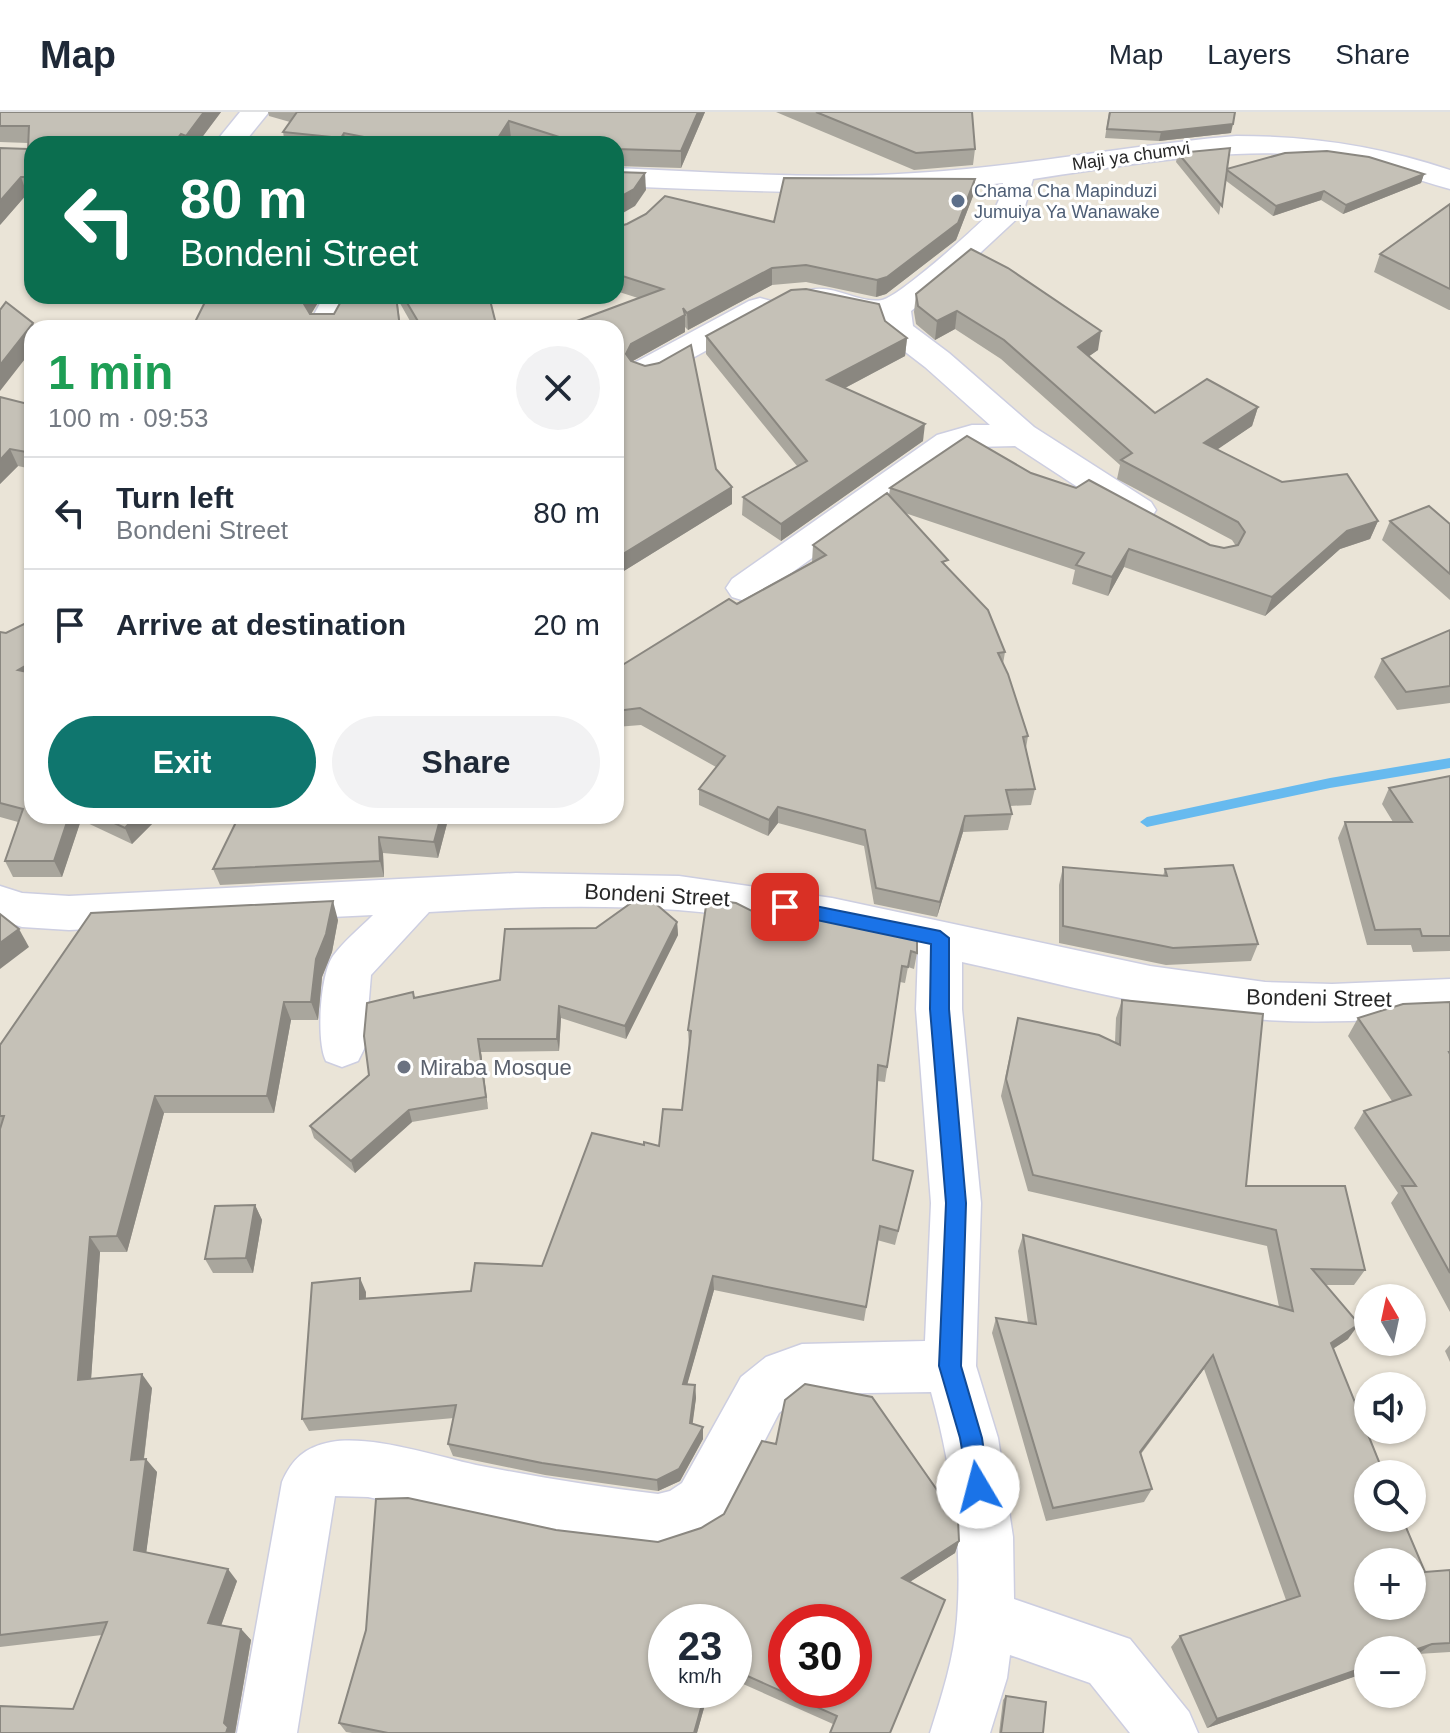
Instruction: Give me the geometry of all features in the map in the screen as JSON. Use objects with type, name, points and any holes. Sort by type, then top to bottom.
[{"type":"street","points":[[235,136],[255,112]]},
{"type":"street","name":"Maji ya chumvi","points":[[624,179],[663,190],[915,182],[1020,173],[1182,148],[1266,142],[1308,143],[1381,156],[1450,180]]},
{"type":"street","points":[[646,370],[788,295],[805,294],[876,310],[895,308],[940,273],[1012,207],[1020,173]]},
{"type":"street","points":[[895,308],[897,330],[937,360],[1022,435],[1104,491],[1166,526]]},
{"type":"street","points":[[745,588],[949,443],[972,436],[1022,435]]},
{"type":"street","name":"Bondeni Street","points":[[0,903],[22,910],[69,913],[516,890],[679,893],[832,915],[1150,985],[1265,1001],[1332,1003],[1450,998]]},
{"type":"street","points":[[342,1047],[349,969],[419,894]]},
{"type":"street","points":[[940,938],[939,1009],[956,1203],[950,1366],[971,1438],[985,1537],[986,1618],[977,1678],[960,1733]]},
{"type":"street","points":[[267,1733],[310,1482],[319,1473],[333,1469],[368,1470],[560,1510],[658,1522],[681,1517],[702,1503],[760,1395],[785,1375],[802,1369],[950,1366]]},
{"type":"street","points":[[986,1618],[1109,1660],[1168,1733]]},
{"type":"building","points":[[0,112],[204,112],[186,136],[29,136],[29,126],[0,126]]},
{"type":"building","points":[[297,112],[698,112],[681,151],[624,149],[624,136],[556,136],[509,121],[499,136],[359,136],[344,133],[342,136],[322,136],[283,132]]},
{"type":"building","points":[[816,112],[972,112],[975,149],[916,153]]},
{"type":"building","points":[[1110,112],[1235,112],[1233,124],[1161,132],[1107,129]]},
{"type":"building","points":[[0,148],[24,149],[24,177],[0,201]]},
{"type":"building","points":[[1230,148],[1227,169],[1285,153],[1327,151],[1369,157],[1424,174],[1346,205],[1324,191],[1276,206],[1227,170],[1222,206],[1178,153]]},
{"type":"building","points":[[624,172],[645,173],[634,189],[624,195]]},
{"type":"building","points":[[784,178],[975,179],[958,223],[887,277],[877,280],[806,265],[772,268],[687,313],[683,308],[685,315],[631,344],[626,354],[631,361],[645,366],[659,363],[691,345],[716,469],[732,487],[624,553],[624,320],[580,320],[663,289],[624,277],[624,225],[646,214],[665,196],[774,222]]},
{"type":"building","points":[[1450,204],[1450,289],[1380,254]]},
{"type":"building","points":[[971,249],[1008,268],[1101,331],[1078,347],[1155,413],[1207,379],[1258,407],[1204,443],[1282,482],[1347,474],[1378,521],[1347,531],[1272,597],[1129,549],[1112,577],[1076,565],[1084,553],[890,488],[967,436],[1031,473],[1076,488],[1089,480],[1210,545],[1224,548],[1238,545],[1245,532],[1238,522],[1121,460],[1132,453],[1004,340],[957,311],[937,321],[918,306],[916,294]]},
{"type":"building","points":[[806,289],[879,304],[885,321],[907,338],[827,380],[925,424],[781,524],[743,497],[807,461],[706,336],[791,290]]},
{"type":"building","points":[[6,302],[29,320],[24,320],[24,334],[0,365],[0,310]]},
{"type":"building","points":[[204,304],[304,304],[310,314],[334,314],[340,304],[397,304],[399,320],[196,320]]},
{"type":"building","points":[[408,304],[491,304],[495,320],[417,320]]},
{"type":"building","points":[[0,397],[24,403],[24,452],[10,449],[0,460]]},
{"type":"building","points":[[887,493],[948,560],[942,562],[988,610],[1005,652],[998,653],[1028,736],[1023,737],[1035,789],[1006,790],[1012,814],[965,816],[940,902],[876,888],[865,830],[778,807],[769,820],[699,789],[725,756],[640,708],[624,710],[624,664],[729,599],[737,604],[826,555],[813,545]]},
{"type":"building","points":[[1429,506],[1450,524],[1450,574],[1390,521]]},
{"type":"building","points":[[24,624],[24,667],[18,670],[24,671],[24,824],[66,824],[54,861],[5,861],[23,809],[0,803],[0,632],[6,633]]},
{"type":"building","points":[[1450,630],[1450,686],[1406,692],[1382,659]]},
{"type":"building","points":[[1450,776],[1450,936],[1422,936],[1420,929],[1375,930],[1345,822],[1412,822],[1389,788]]},
{"type":"building","points":[[235,824],[439,824],[434,842],[379,837],[380,861],[213,869]]},
{"type":"building","points":[[1233,865],[1258,944],[1173,948],[1063,926],[1063,867],[1167,876],[1165,869]]},
{"type":"building","points":[[638,898],[649,898],[677,922],[625,1026],[559,1006],[557,1039],[478,1039],[486,1097],[409,1110],[351,1161],[310,1126],[369,1075],[364,1036],[367,1003],[413,992],[414,998],[500,980],[505,929],[596,928]]},
{"type":"building","points":[[707,899],[736,903],[798,934],[803,914],[917,938],[917,953],[911,951],[908,967],[902,966],[887,1067],[878,1065],[873,1160],[913,1171],[898,1231],[880,1226],[866,1307],[713,1276],[683,1384],[695,1385],[690,1423],[703,1427],[679,1469],[657,1480],[542,1463],[448,1444],[456,1405],[302,1419],[312,1283],[360,1278],[360,1299],[471,1291],[475,1263],[542,1266],[592,1133],[659,1146],[663,1109],[682,1110],[691,1031],[688,1030]]},
{"type":"building","points":[[333,901],[326,934],[316,959],[311,1002],[284,1002],[267,1096],[155,1096],[117,1236],[90,1237],[78,1380],[142,1374],[131,1460],[146,1459],[134,1550],[228,1569],[208,1623],[241,1629],[224,1723],[228,1727],[226,1733],[0,1733],[0,1706],[73,1709],[107,1622],[0,1635],[0,1129],[4,1116],[0,1116],[0,1045],[91,913]]},
{"type":"building","points":[[0,914],[19,929],[0,943]]},
{"type":"building","points":[[1122,1000],[1263,1014],[1246,1186],[1345,1186],[1365,1270],[1312,1269],[1354,1318],[1354,1327],[1331,1343],[1354,1400],[1354,1444],[1372,1444],[1378,1460],[1354,1460],[1354,1532],[1408,1532],[1415,1548],[1354,1548],[1354,1620],[1426,1620],[1426,1572],[1450,1570],[1450,1643],[1426,1646],[1426,1636],[1354,1636],[1354,1671],[1217,1719],[1180,1636],[1300,1596],[1213,1355],[1140,1452],[1152,1489],[1053,1508],[996,1318],[1036,1324],[1023,1235],[1293,1311],[1276,1230],[1033,1175],[1006,1079],[1018,1018],[1099,1035],[1120,1045]]},
{"type":"building","points":[[1450,1002],[1450,1273],[1402,1186],[1416,1186],[1364,1111],[1411,1095],[1358,1018],[1403,1004]]},
{"type":"building","points":[[255,1205],[246,1258],[205,1259],[215,1206]]},
{"type":"building","points":[[805,1384],[872,1397],[958,1520],[959,1541],[902,1578],[945,1600],[890,1733],[830,1733],[837,1716],[819,1708],[872,1708],[872,1604],[768,1604],[768,1685],[752,1678],[752,1604],[648,1604],[648,1708],[701,1708],[694,1733],[388,1733],[339,1723],[366,1630],[376,1499],[408,1498],[556,1530],[658,1542],[701,1528],[724,1514],[762,1441],[776,1444],[785,1400]]},
{"type":"building","points":[[1006,1696],[1046,1702],[1043,1733],[1001,1733]]},
{"type":"waterway","points":[[1147,822],[1330,783],[1450,763]]},
{"type":"place","name":"Chama Cha Mapinduzi Jumuiya Ya Wanawake","points":[[958,201]]},
{"type":"place","name":"Miraba Mosque","points":[[404,1067]]},
{"type":"route","points":[[785,907],[940,938],[939,1009],[956,1203],[955,1301],[950,1366],[971,1438],[978,1487]]}]
